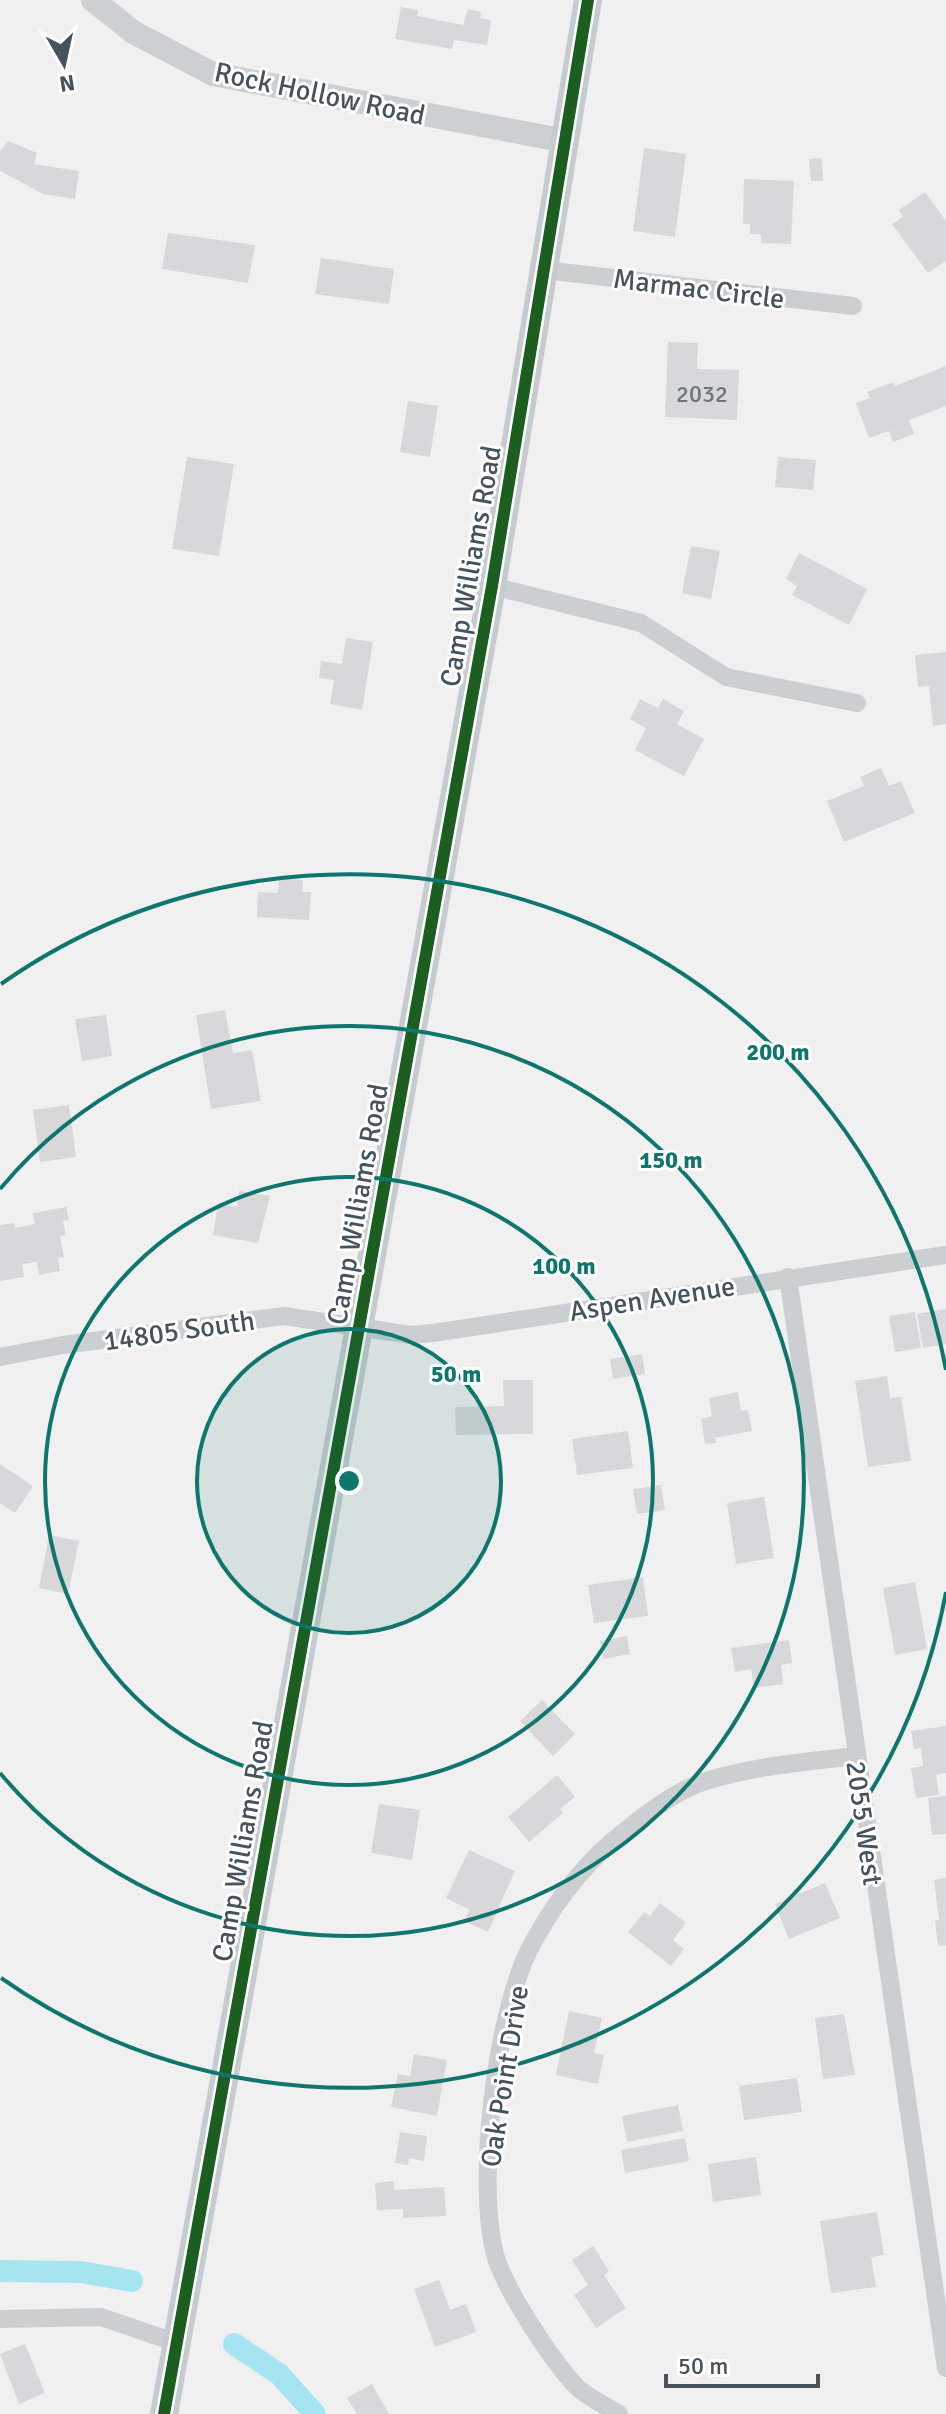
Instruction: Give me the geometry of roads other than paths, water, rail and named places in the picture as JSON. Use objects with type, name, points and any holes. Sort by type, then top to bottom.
[{"type":"main road","name":"Camp Williams Road","points":[[164,2414],[492,586],[588,0]]},
{"type":"street","name":"Rock Hollow Road","points":[[93,0],[133,32],[213,74],[566,141]]},
{"type":"street","name":"Marmac Circle","points":[[545,270],[853,306]]},
{"type":"street","points":[[492,586],[641,623],[726,677],[857,703]]},
{"type":"street","name":"Aspen Avenue","points":[[359,1328],[411,1335],[433,1333],[946,1255]]},
{"type":"street","name":"2055 West","points":[[788,1277],[946,2368]]},
{"type":"street","name":"14805 South","points":[[0,1357],[63,1345],[284,1316],[359,1328]]},
{"type":"street","name":"Oak Point Drive","points":[[619,2414],[579,2388],[529,2321],[495,2256],[487,2199],[486,2149],[514,1989],[529,1949],[573,1882],[612,1841],[654,1810],[703,1782],[776,1765],[855,1756]]},
{"type":"street","points":[[0,2319],[101,2317],[177,2343]]},
{"type":"waterway","points":[[0,2271],[81,2272],[132,2281]]},
{"type":"waterway","points":[[234,2344],[279,2374],[315,2414]]}]
